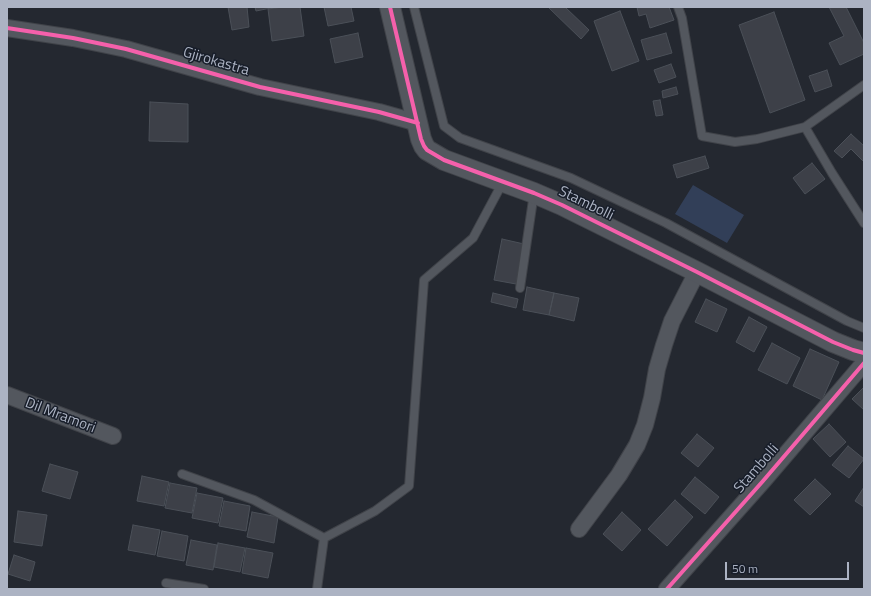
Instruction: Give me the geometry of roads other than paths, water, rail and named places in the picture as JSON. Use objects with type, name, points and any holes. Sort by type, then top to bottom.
[{"type":"street","name":"Stambolli","points":[[390,7],[421,139],[427,150],[444,160],[534,193],[613,230],[833,342],[853,350],[864,352]]},
{"type":"street","name":"Gjirokastra","points":[[7,28],[73,38],[126,49],[260,87],[379,112],[418,123]]},
{"type":"street","points":[[579,529],[619,474],[637,445],[645,425],[657,369],[672,321],[697,272]]},
{"type":"street","name":"Stambolli","points":[[667,589],[864,364]]},
{"type":"street","name":"Dil Mramori","points":[[7,395],[113,436]]},
{"type":"lane","points":[[414,7],[444,126],[460,138],[571,178],[701,241],[847,321],[864,328]]},
{"type":"lane","points":[[678,7],[682,18],[702,136],[735,142],[806,127],[864,85]]},
{"type":"lane","points":[[806,127],[832,173],[864,223]]},
{"type":"lane","points":[[324,538],[375,511],[409,486],[424,280],[472,238],[504,181]]},
{"type":"lane","points":[[520,288],[534,193]]},
{"type":"lane","points":[[182,474],[254,500],[324,538]]},
{"type":"lane","points":[[317,589],[324,538]]},
{"type":"lane","points":[[166,583],[204,589]]},
{"type":"water","points":[[693,185],[744,215],[727,243],[675,214]]}]
